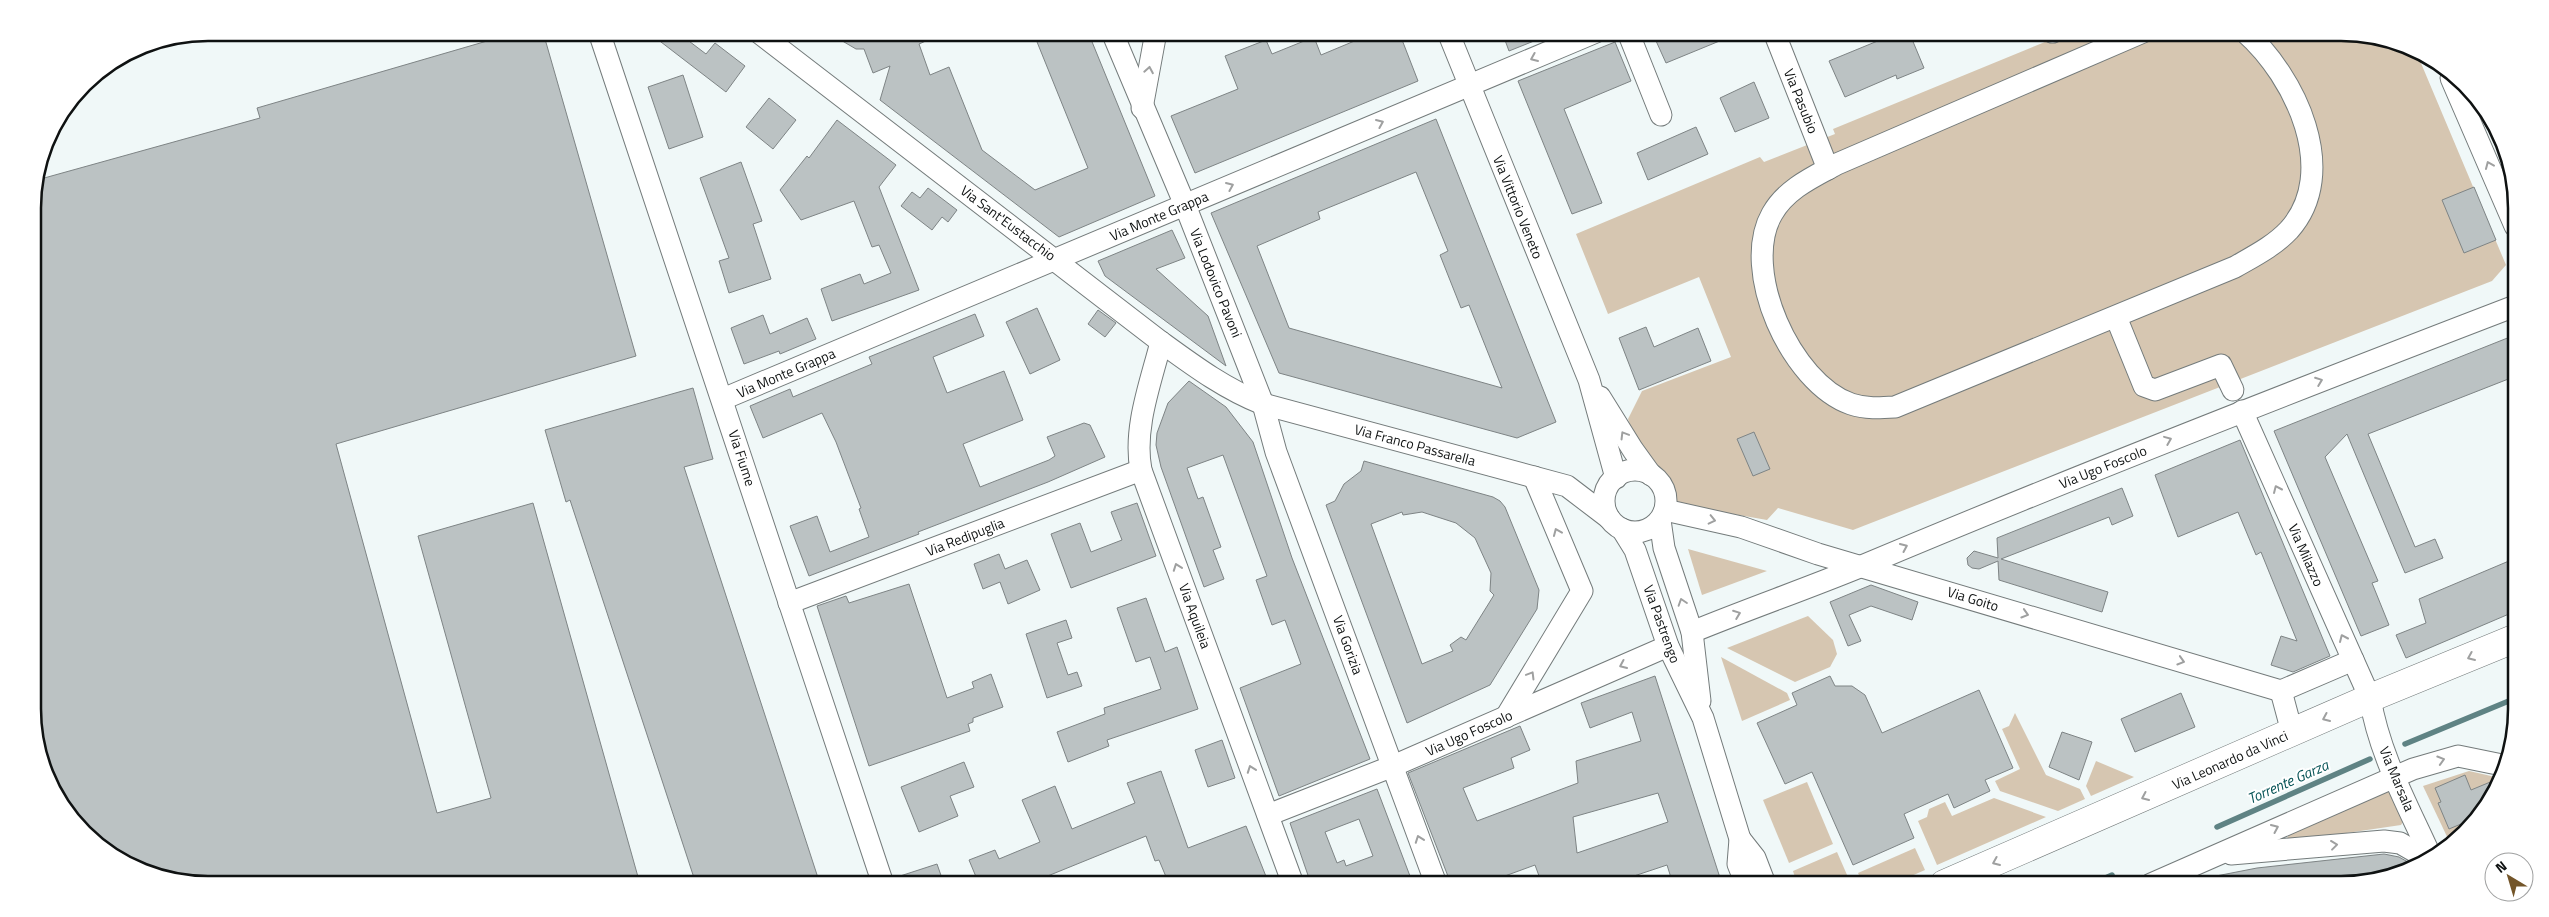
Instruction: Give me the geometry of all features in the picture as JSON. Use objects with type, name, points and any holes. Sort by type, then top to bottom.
[{"type":"main road","name":"Via Leonardo da Vinci","points":[[1964,875],[2370,698],[2508,641]]},
{"type":"street","name":"Via Vittorio Veneto","points":[[1452,41],[1589,380],[1613,480]]},
{"type":"street","name":"Via Monte Grappa","points":[[723,399],[1574,41]]},
{"type":"street","points":[[1632,41],[1661,115]]},
{"type":"street","name":"Via Pasubio","points":[[1778,41],[1828,169]]},
{"type":"street","points":[[2122,41],[1828,169],[1784,198],[1772,214],[1764,233],[1763,273],[1775,315],[1798,360],[1830,392],[1849,404],[1871,409],[1896,407],[2235,267],[2274,244],[2290,229],[2301,211],[2308,193],[2311,174],[2308,135],[2303,117],[2286,82],[2264,51],[2254,41]]},
{"type":"street","name":"Via Fiume","points":[[602,42],[723,399],[880,876]]},
{"type":"street","name":"Via Sant'Eustacchio","points":[[771,42],[1056,259],[1160,342],[1237,394],[1264,404]]},
{"type":"street","name":"Via Lodovico Pavoni","points":[[1116,42],[1142,108],[1185,205],[1264,404]]},
{"type":"street","points":[[1142,108],[1154,42]]},
{"type":"street","points":[[2455,87],[2508,210]]},
{"type":"street","name":"Via Ugo Foscolo","points":[[1692,632],[1861,566],[1918,541],[2242,411],[2508,309]]},
{"type":"street","points":[[2116,317],[2144,386],[2155,390],[2221,365],[2233,390]]},
{"type":"street","name":"Via Aquileia","points":[[1160,342],[1140,431],[1138,453],[1141,470],[1290,875]]},
{"type":"street","name":"Via Vittorio Veneto","points":[[1589,380],[1633,450],[1652,475]]},
{"type":"street","name":"Via Franco Passarella","points":[[1264,404],[1567,486],[1616,524]]},
{"type":"street","name":"Via Gorizia","points":[[1264,404],[1276,452],[1433,875]]},
{"type":"street","name":"Via Milazzo","points":[[2242,411],[2370,698]]},
{"type":"street","name":"Via Redipuglia","points":[[789,603],[1141,470]]},
{"type":"street","points":[[1633,470],[1652,475],[1660,483],[1665,493],[1662,515],[1646,530],[1634,532],[1616,524],[1605,500],[1613,480],[1633,470]]},
{"type":"street","points":[[1506,717],[1582,591],[1534,476]]},
{"type":"street","name":"Via Franco Passarella","points":[[1567,486],[1613,480]]},
{"type":"street","name":"Via Goito","points":[[1662,515],[1741,527],[1861,566],[2281,692]]},
{"type":"street","name":"Via Pastrengo","points":[[1662,515],[1664,548],[1692,632],[1703,718]]},
{"type":"street","name":"Via Pastrengo","points":[[1616,524],[1635,550],[1668,646],[1703,718],[1740,839],[1738,864],[1743,875]]},
{"type":"street","name":"Via Ugo Foscolo","points":[[1268,815],[1393,766],[1668,646]]},
{"type":"street","points":[[2292,732],[2281,692],[2353,660]]},
{"type":"street","name":"Via Marsala","points":[[2370,698],[2374,723],[2394,776],[2427,851]]},
{"type":"street","points":[[2171,875],[2394,776],[2458,756],[2498,764]]},
{"type":"street","points":[[1740,839],[1755,858],[1762,875]]},
{"type":"street","points":[[2216,855],[2384,841],[2400,843],[2422,854]]},
{"type":"shaded area","points":[[2047,41],[2341,41],[2373,44],[2420,61],[2506,265],[2492,281],[1853,530],[1778,508],[1767,520],[1677,504],[1673,485],[1642,450],[1633,434],[1628,419],[1642,391],[1731,357],[1699,277],[1608,314],[1576,234],[1760,157],[1764,162],[1835,134],[1833,129]]},
{"type":"shaded area","points":[[1688,549],[1767,571],[1702,595]]},
{"type":"shaded area","points":[[1808,616],[1833,640],[1837,654],[1830,667],[1795,682],[1727,648]]},
{"type":"shaded area","points":[[1721,657],[1787,693],[1790,700],[1742,721]]},
{"type":"shaded area","points":[[2015,713],[2046,775],[2080,789],[2085,799],[2058,811],[2000,791],[1995,781],[2020,769],[2002,729],[2009,726]]},
{"type":"shaded area","points":[[2096,761],[2134,777],[2091,796],[2086,786]]},
{"type":"shaded area","points":[[2469,771],[2493,777],[2480,802],[2459,827],[2447,837],[2423,786]]},
{"type":"shaded area","points":[[1807,782],[1833,844],[1789,863],[1763,800]]},
{"type":"shaded area","points":[[2388,791],[2392,792],[2404,820],[2401,825],[2292,841],[2287,838],[2291,832]]},
{"type":"shaded area","points":[[1994,798],[2046,817],[1937,865],[1918,821],[1927,817],[1929,809],[1945,802],[1952,816]]},
{"type":"shaded area","points":[[1915,848],[1925,870],[1913,875],[1859,875],[1858,873]]},
{"type":"shaded area","points":[[1837,852],[1847,875],[1794,875],[1793,871]]},
{"type":"building","points":[[1303,41],[1316,41],[1321,55],[1353,41],[1403,41],[1418,81],[1195,173],[1171,116],[1238,89],[1225,56],[1262,42],[1267,42],[1272,54]]},
{"type":"building","points":[[1505,41],[1533,41],[1509,51]]},
{"type":"building","points":[[1656,41],[1719,41],[1666,63]]},
{"type":"building","points":[[1877,41],[1913,41],[1924,68],[1897,79],[1896,75],[1845,97],[1829,61]]},
{"type":"building","points":[[484,42],[546,42],[636,356],[336,444],[437,813],[491,798],[418,536],[533,503],[638,876],[208,876],[186,874],[155,867],[134,859],[115,848],[83,819],[69,802],[58,783],[44,741],[41,709],[42,197],[44,178],[260,118],[257,108]]},
{"type":"building","points":[[661,42],[690,42],[706,54],[715,43],[745,66],[726,92]]},
{"type":"building","points":[[844,42],[924,42],[919,44],[930,75],[949,67],[982,150],[1035,190],[1088,168],[1037,42],[1092,42],[1155,196],[1059,237],[880,100],[890,66],[873,73],[864,49],[856,49]]},
{"type":"building","points":[[1615,42],[1631,81],[1564,109],[1602,203],[1572,214],[1518,81]]},
{"type":"building","points":[[683,75],[703,137],[669,149],[648,87]]},
{"type":"building","points":[[1754,82],[1769,118],[1735,132],[1720,98]]},
{"type":"building","points":[[769,98],[796,120],[773,149],[746,127]]},
{"type":"building","points":[[1436,119],[1556,422],[1517,438],[1279,373],[1211,213]],"holes":[[[1416,172],[1448,251],[1440,255],[1461,308],[1469,305],[1502,388],[1289,328],[1257,246],[1320,219],[1318,212]]]},
{"type":"building","points":[[837,120],[896,165],[879,187],[919,290],[832,321],[821,289],[860,274],[864,284],[891,273],[879,245],[872,247],[854,201],[801,220],[780,190],[807,156],[809,158]]},
{"type":"building","points":[[1696,127],[1708,154],[1648,180],[1637,153]]},
{"type":"building","points":[[741,162],[762,221],[753,224],[771,279],[729,293],[719,261],[729,258],[700,178]]},
{"type":"building","points":[[2474,187],[2496,240],[2464,253],[2442,200]]},
{"type":"building","points":[[928,188],[957,210],[948,222],[942,217],[932,230],[901,206],[912,192],[920,198]]},
{"type":"building","points":[[1172,230],[1185,258],[1156,269],[1208,316],[1226,366],[1105,276],[1098,261]]},
{"type":"building","points":[[1037,308],[1060,360],[1030,374],[1006,322]]},
{"type":"building","points":[[1098,310],[1116,323],[1105,337],[1088,324]]},
{"type":"building","points":[[975,314],[984,336],[933,357],[947,393],[1004,371],[1023,420],[963,444],[980,487],[1049,460],[1055,456],[1047,437],[1084,423],[1090,425],[1105,457],[1048,482],[918,532],[919,534],[809,576],[790,526],[817,516],[830,552],[869,537],[859,509],[861,508],[836,442],[822,413],[763,438],[750,406],[790,389],[793,397],[872,364],[869,357]]},
{"type":"building","points":[[763,315],[770,334],[807,318],[816,339],[780,354],[779,351],[744,364],[731,328]]},
{"type":"building","points":[[1646,327],[1654,347],[1698,328],[1711,361],[1639,390],[1619,338]]},
{"type":"building","points":[[2508,338],[2508,379],[2368,434],[2415,547],[2435,539],[2443,558],[2405,573],[2347,434],[2325,457],[2378,581],[2372,583],[2389,625],[2361,636],[2274,431]]},
{"type":"building","points":[[1189,381],[1226,407],[1253,442],[1292,558],[1370,759],[1279,796],[1240,688],[1301,664],[1285,620],[1272,625],[1256,580],[1267,576],[1223,455],[1187,468],[1198,499],[1203,497],[1221,547],[1213,550],[1224,579],[1204,587],[1161,467],[1156,445],[1157,433],[1168,403]]},
{"type":"building","points":[[693,388],[713,459],[684,467],[817,876],[693,876],[570,500],[566,502],[545,430]]},
{"type":"building","points":[[1754,432],[1770,469],[1753,476],[1737,439]]},
{"type":"building","points":[[2240,440],[2330,656],[2293,672],[2271,665],[2281,636],[2297,641],[2261,552],[2256,555],[2238,512],[2178,537],[2155,475]]},
{"type":"building","points":[[1364,461],[1493,497],[1500,501],[1505,507],[1539,590],[1537,609],[1490,685],[1407,723],[1326,505],[1335,501],[1344,484],[1361,471]],"holes":[[[1402,512],[1403,515],[1422,512],[1456,523],[1475,538],[1491,573],[1490,591],[1494,595],[1466,640],[1461,637],[1450,645],[1453,651],[1422,664],[1371,524]]]},
{"type":"building","points":[[2122,488],[2133,516],[2112,525],[2109,517],[2001,559],[2108,592],[2102,612],[1999,580],[1998,561],[1979,569],[1968,565],[1967,558],[1974,551],[1998,558],[1997,538]]},
{"type":"building","points":[[1137,503],[1156,556],[1071,588],[1051,534],[1080,523],[1091,552],[1122,540],[1111,512]]},
{"type":"building","points":[[999,554],[1005,569],[1027,560],[1040,590],[1008,604],[1000,582],[983,589],[974,564]]},
{"type":"building","points":[[2508,561],[2508,614],[2406,658],[2396,635],[2426,623],[2419,599]]},
{"type":"building","points":[[909,584],[947,698],[974,688],[972,682],[991,674],[1003,707],[973,718],[973,722],[968,724],[970,731],[869,766],[817,606],[846,596],[849,603]]},
{"type":"building","points":[[1871,585],[1918,602],[1912,620],[1871,606],[1849,615],[1861,641],[1848,646],[1830,602]]},
{"type":"building","points":[[1146,598],[1165,652],[1177,647],[1198,709],[1107,740],[1109,746],[1068,762],[1057,732],[1105,714],[1104,708],[1161,689],[1150,657],[1136,662],[1117,608]]},
{"type":"building","points":[[1066,620],[1072,638],[1057,643],[1068,675],[1077,672],[1082,686],[1047,698],[1026,634]]},
{"type":"building","points":[[1655,676],[1719,875],[1670,875],[1667,865],[1636,875],[1539,875],[1535,865],[1507,875],[1448,875],[1408,773],[1520,726],[1530,750],[1511,758],[1514,768],[1463,788],[1477,821],[1578,783],[1576,761],[1641,741],[1632,712],[1590,728],[1581,703]],"holes":[[[1658,793],[1668,822],[1577,853],[1573,817]]]},
{"type":"building","points":[[1830,676],[1835,686],[1852,686],[1865,695],[1882,733],[1979,690],[2013,768],[1985,780],[1990,791],[1954,808],[1948,794],[1904,814],[1914,838],[1853,865],[1812,772],[1785,784],[1757,723],[1797,705],[1792,693]]},
{"type":"building","points":[[2181,693],[2195,727],[2135,752],[2121,719]]},
{"type":"building","points":[[2062,732],[2092,742],[2079,780],[2049,767]]},
{"type":"building","points":[[1222,740],[1235,778],[1208,787],[1195,750]]},
{"type":"building","points":[[964,762],[974,787],[950,796],[958,816],[919,832],[901,787]]},
{"type":"building","points":[[1161,771],[1188,848],[1246,826],[1266,876],[1165,876],[1159,860],[1155,861],[1146,836],[1049,876],[976,876],[969,860],[995,850],[999,859],[1040,842],[1022,800],[1055,786],[1072,829],[1135,803],[1127,783]]},
{"type":"building","points":[[2465,775],[2471,790],[2492,781],[2480,802],[2462,824],[2449,829],[2438,803],[2441,802],[2435,788]]},
{"type":"building","points":[[1377,789],[1410,875],[1308,875],[1290,823]],"holes":[[[1359,819],[1373,856],[1346,866],[1344,860],[1337,863],[1325,832]]]},
{"type":"building","points":[[2384,854],[2399,857],[2407,862],[2373,873],[2352,875],[2221,875],[2257,868]]},
{"type":"building","points":[[937,864],[941,876],[901,876]]},
{"type":"waterway","name":"Torrente Garza","points":[[2405,744],[2508,701]]},
{"type":"waterway","name":"Torrente Garza","points":[[2217,827],[2370,759]]}]
